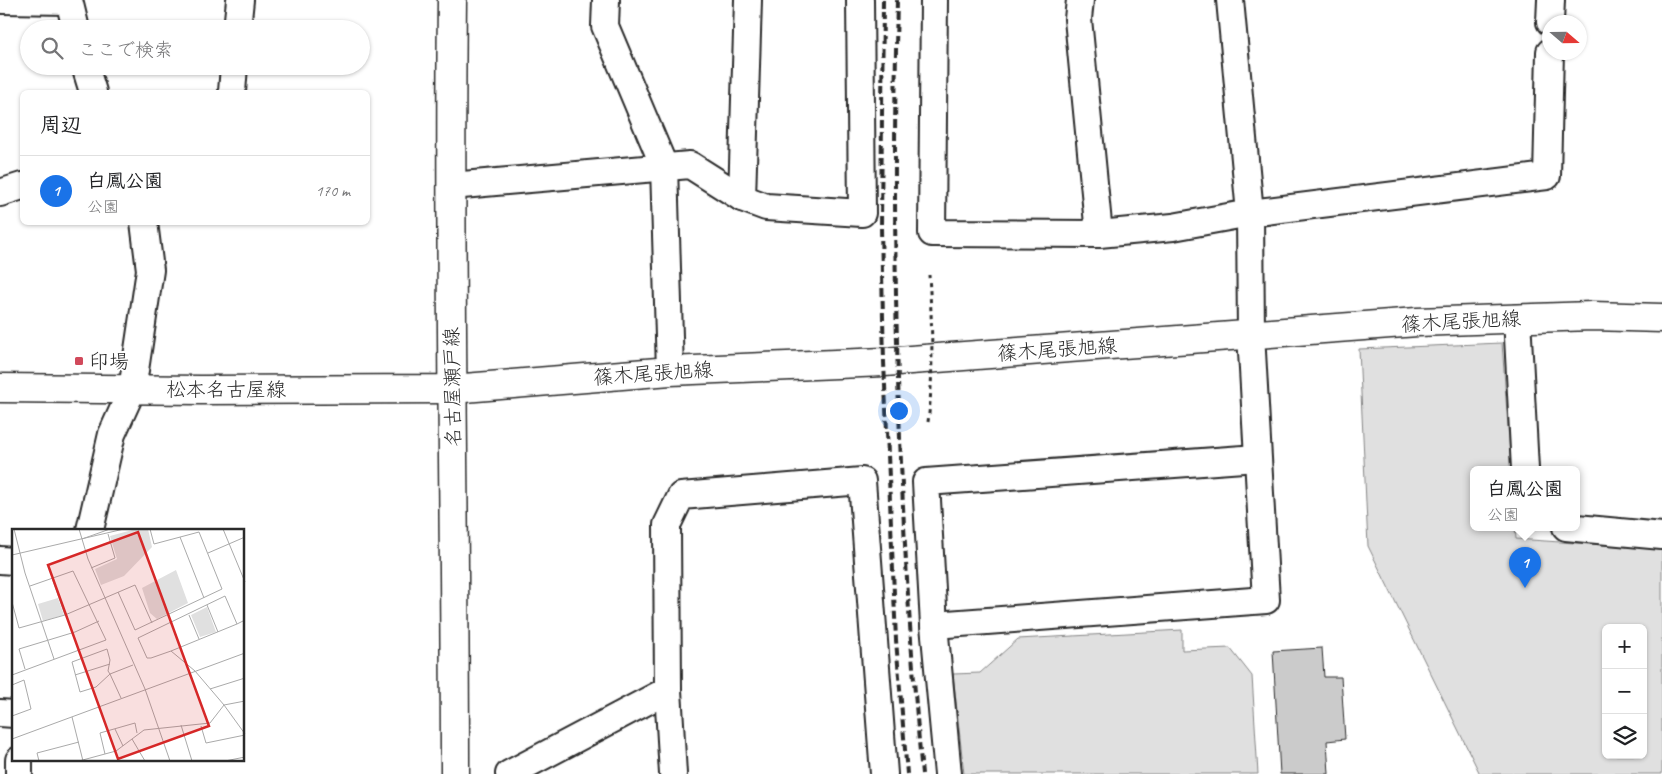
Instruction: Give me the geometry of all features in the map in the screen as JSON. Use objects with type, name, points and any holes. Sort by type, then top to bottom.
[{"type":"main road","name":"名古屋瀬戸線","points":[[452,0],[451,186],[455,774]]},
{"type":"main road","name":"篠木尾張旭線","points":[[452,389],[670,371],[884,362],[1417,322],[1592,316],[1662,318]]},
{"type":"main road","name":"松本名古屋線","points":[[0,388],[132,390],[452,389]]},
{"type":"street","points":[[2,0],[69,0],[74,20]]},
{"type":"street","points":[[238,20],[240,0]]},
{"type":"street","points":[[606,0],[604,26],[664,166],[670,371]]},
{"type":"street","points":[[742,198],[748,0]]},
{"type":"street","points":[[451,186],[690,165],[742,198],[766,207],[862,213],[860,0]]},
{"type":"street","points":[[934,0],[932,233],[1099,234],[1173,227],[1250,213],[1547,176],[1550,60]]},
{"type":"street","points":[[1080,0],[1078,19],[1099,234]]},
{"type":"street","points":[[934,625],[1266,600],[1251,334],[1250,213],[1230,0]]},
{"type":"street","points":[[1550,15],[1551,0]]},
{"type":"street","points":[[232,90],[233,75]]},
{"type":"street","points":[[0,193],[20,187]]},
{"type":"street","points":[[90,529],[112,434],[132,390],[150,270],[144,225]]},
{"type":"street","points":[[1517,318],[1525,466]]},
{"type":"street","points":[[948,774],[934,625],[926,482],[1257,458]]},
{"type":"street","points":[[673,774],[668,690],[668,525],[681,496],[862,481],[884,774]]},
{"type":"street","points":[[1580,528],[1662,536]]},
{"type":"street","points":[[509,774],[668,690]]},
{"type":"path","points":[[928,422],[931,398],[929,275]]},
{"type":"shaded area","points":[[1502,343],[1511,466],[1470,466],[1470,531],[1515,531],[1516,539],[1662,549],[1662,774],[1480,774],[1368,546],[1359,349]]},
{"type":"shaded area","points":[[1182,630],[1182,650],[1230,648],[1252,676],[1258,774],[964,774],[953,674],[980,673],[1018,639]]},
{"type":"building","points":[[1322,648],[1324,677],[1341,677],[1345,739],[1327,741],[1329,774],[1280,774],[1273,651]]},
{"type":"railway","points":[[883,0],[881,228],[884,362],[896,640],[907,774]]},
{"type":"railway","points":[[897,0],[895,194],[898,387],[907,581],[922,774]]},
{"type":"place","name":"印場","points":[[79,361]]},
{"type":"place","name":"白鳳公園","points":[[1525,588]]}]
